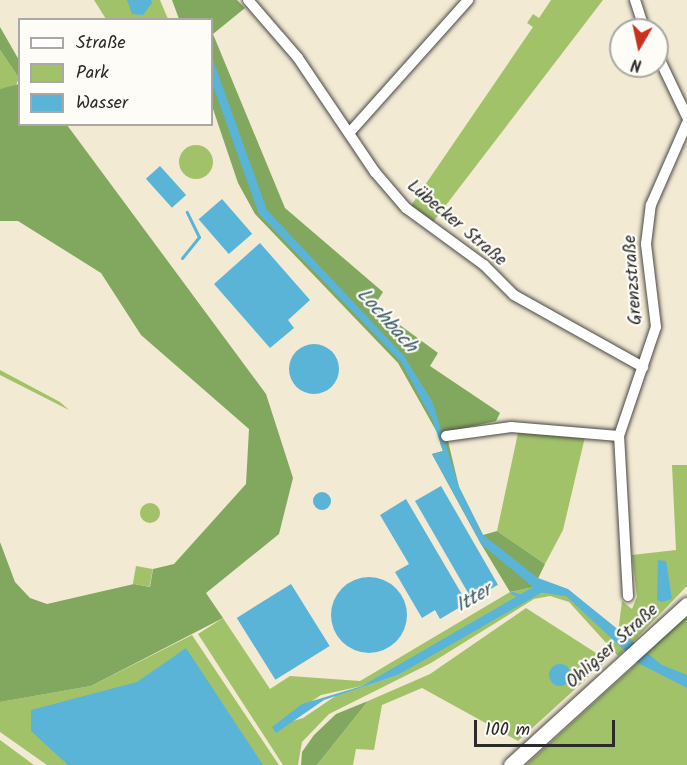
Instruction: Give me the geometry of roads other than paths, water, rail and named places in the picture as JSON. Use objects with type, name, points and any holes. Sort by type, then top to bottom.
[{"type":"main road","name":"Ohligser Straße","points":[[511,765],[646,645],[687,605]]},
{"type":"street","name":"Lübecker Straße","points":[[248,0],[351,131],[375,172],[406,208],[484,265],[514,295],[623,358],[643,367]]},
{"type":"street","points":[[351,131],[468,0]]},
{"type":"street","points":[[635,0],[641,18]]},
{"type":"street","points":[[668,78],[687,117]]},
{"type":"street","name":"Grenzstraße","points":[[628,596],[619,436],[643,367],[657,317],[646,226],[655,191],[687,123]]},
{"type":"street","points":[[446,436],[511,427],[619,436]]},
{"type":"water","points":[[127,0],[151,0],[152,3],[143,15],[132,14]]},
{"type":"water","points":[[213,60],[267,210],[404,356],[432,401],[459,487],[483,535],[538,578],[568,589],[662,665],[687,675],[687,688],[638,663],[566,596],[541,593],[398,675],[324,700],[276,733],[272,727],[302,704],[362,686],[533,587],[481,544],[432,454],[443,451],[432,419],[401,362],[259,214],[213,86]]},
{"type":"water","points":[[160,166],[186,195],[172,208],[146,179]]},
{"type":"water","points":[[222,199],[252,234],[229,254],[199,219]]},
{"type":"water","points":[[260,243],[310,300],[288,320],[294,328],[270,348],[214,284]]},
{"type":"water","points":[[314,344],[328,348],[335,355],[339,369],[335,383],[328,390],[314,394],[300,390],[293,383],[289,369],[293,355],[300,348]]},
{"type":"water","points":[[441,486],[498,585],[472,600],[415,501]]},
{"type":"water","points":[[322,492],[328,495],[331,501],[328,507],[322,510],[316,507],[313,501],[316,495]]},
{"type":"water","points":[[406,499],[467,603],[440,619],[435,610],[422,618],[395,572],[409,564],[380,515]]},
{"type":"water","points":[[658,560],[666,561],[672,599],[662,602],[657,600]]},
{"type":"water","points":[[362,577],[376,577],[390,583],[401,594],[405,600],[407,615],[405,630],[396,642],[384,651],[362,653],[348,647],[337,636],[331,622],[331,608],[337,594],[348,583]]},
{"type":"water","points":[[291,584],[330,646],[275,680],[237,618]]},
{"type":"water","points":[[186,648],[263,765],[68,765],[31,731],[31,710],[137,682]]},
{"type":"water","points":[[560,664],[570,671],[571,675],[564,685],[560,686],[550,679],[549,675],[556,665]]},
{"type":"waterway","points":[[182,258],[199,237],[187,212]]},
{"type":"waterway","name":"Itter","points":[[512,593],[521,596]]},
{"type":"water label","name":"Lochbach","points":[[386,321]]}]
